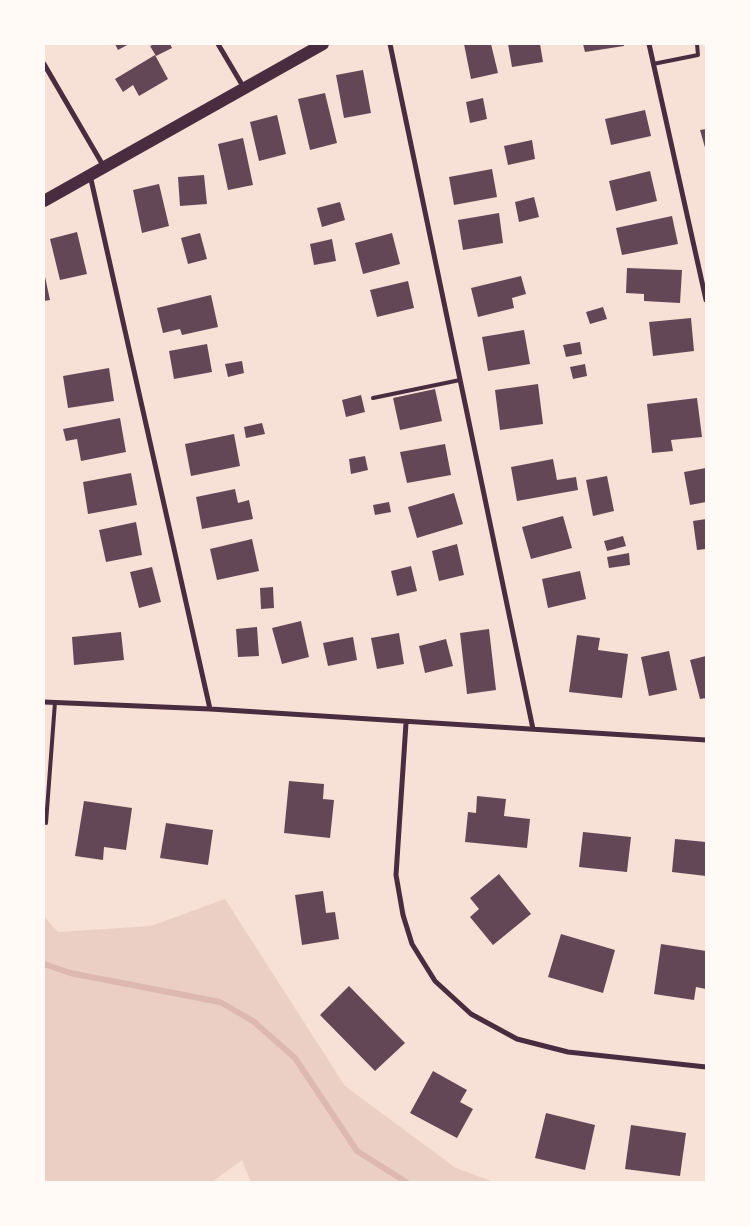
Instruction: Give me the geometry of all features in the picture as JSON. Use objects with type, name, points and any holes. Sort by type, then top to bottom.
[{"type":"main road","points":[[44,201],[323,44]]},
{"type":"street","points":[[218,44],[244,88]]},
{"type":"street","points":[[390,44],[533,729]]},
{"type":"street","points":[[649,44],[706,300]]},
{"type":"street","points":[[44,64],[104,167]]},
{"type":"street","points":[[90,175],[210,709]]},
{"type":"street","points":[[44,702],[210,709],[706,740]]},
{"type":"street","points":[[406,722],[396,875],[403,915],[412,944],[435,981],[471,1014],[518,1039],[568,1052],[706,1068]]},
{"type":"lane","points":[[653,64],[698,55],[698,44]]},
{"type":"lane","points":[[373,398],[460,380]]},
{"type":"lane","points":[[46,823],[55,702]]},
{"type":"lane","points":[[44,775],[50,773]]},
{"type":"shaded area","points":[[225,899],[345,1086],[456,1168],[494,1182],[251,1182],[242,1160],[212,1182],[44,1182],[44,916],[58,932],[151,926]]},
{"type":"building","points":[[115,44],[129,44],[118,50]]},
{"type":"building","points":[[170,44],[172,48],[156,56],[150,46]]},
{"type":"building","points":[[464,44],[491,44],[498,73],[471,79]]},
{"type":"building","points":[[508,44],[540,44],[543,62],[512,67]]},
{"type":"building","points":[[583,44],[624,44],[624,46],[585,52]]},
{"type":"building","points":[[155,55],[168,79],[139,96],[133,85],[123,92],[115,79]]},
{"type":"building","points":[[363,70],[371,113],[344,118],[336,75]]},
{"type":"building","points":[[325,93],[337,143],[310,150],[298,99]]},
{"type":"building","points":[[483,98],[487,119],[470,123],[466,102]]},
{"type":"building","points":[[645,110],[651,136],[611,145],[605,119]]},
{"type":"building","points":[[277,115],[286,154],[259,161],[250,122]]},
{"type":"building","points":[[706,129],[706,151],[700,130]]},
{"type":"building","points":[[243,138],[253,185],[228,190],[218,144]]},
{"type":"building","points":[[532,140],[535,159],[508,165],[504,146]]},
{"type":"building","points":[[492,169],[497,197],[454,205],[449,177]]},
{"type":"building","points":[[650,171],[657,201],[616,211],[609,181]]},
{"type":"building","points":[[204,175],[207,204],[180,206],[178,177]]},
{"type":"building","points":[[159,184],[169,226],[142,233],[133,190]]},
{"type":"building","points":[[534,197],[539,217],[519,222],[515,202]]},
{"type":"building","points":[[340,202],[345,220],[322,227],[317,208]]},
{"type":"building","points":[[499,213],[503,243],[463,250],[458,220]]},
{"type":"building","points":[[672,216],[678,244],[622,255],[616,228]]},
{"type":"building","points":[[77,232],[87,274],[60,280],[50,239]]},
{"type":"building","points":[[200,233],[207,259],[188,264],[181,238]]},
{"type":"building","points":[[392,233],[400,264],[363,274],[355,243]]},
{"type":"building","points":[[332,239],[336,261],[314,265],[310,244]]},
{"type":"building","points":[[627,268],[682,270],[680,303],[644,301],[644,294],[626,293]]},
{"type":"building","points":[[44,272],[50,300],[44,301]]},
{"type":"building","points":[[521,276],[526,294],[512,298],[514,308],[478,317],[471,288]]},
{"type":"building","points":[[408,281],[414,308],[377,317],[370,290]]},
{"type":"building","points":[[211,295],[218,327],[182,335],[180,329],[163,333],[157,308]]},
{"type":"building","points":[[603,307],[607,319],[590,324],[586,312]]},
{"type":"building","points":[[691,318],[694,351],[653,356],[649,322]]},
{"type":"building","points":[[524,330],[530,364],[488,371],[482,337]]},
{"type":"building","points":[[580,342],[582,354],[566,357],[563,345]]},
{"type":"building","points":[[207,344],[212,372],[174,379],[169,351]]},
{"type":"building","points":[[242,361],[244,373],[228,377],[225,364]]},
{"type":"building","points":[[585,364],[587,376],[573,379],[570,367]]},
{"type":"building","points":[[109,368],[114,401],[68,408],[63,376]]},
{"type":"building","points":[[538,384],[543,424],[500,430],[495,390]]},
{"type":"building","points":[[435,389],[442,421],[400,430],[393,398]]},
{"type":"building","points":[[361,395],[365,412],[346,417],[342,400]]},
{"type":"building","points":[[697,398],[702,437],[671,440],[673,451],[652,453],[647,404]]},
{"type":"building","points":[[120,418],[126,452],[81,461],[77,439],[66,441],[63,429]]},
{"type":"building","points":[[262,423],[265,434],[246,438],[244,427]]},
{"type":"building","points":[[234,434],[240,466],[191,476],[185,444]]},
{"type":"building","points":[[445,444],[451,475],[407,483],[400,452]]},
{"type":"building","points":[[365,456],[368,470],[351,474],[349,459]]},
{"type":"building","points":[[553,459],[557,480],[576,477],[578,490],[517,501],[511,467]]},
{"type":"building","points":[[706,468],[706,502],[690,505],[684,472]]},
{"type":"building","points":[[131,473],[137,505],[88,514],[83,482]]},
{"type":"building","points":[[607,476],[614,511],[593,516],[586,480]]},
{"type":"building","points":[[235,489],[238,503],[249,500],[253,519],[202,529],[196,497]]},
{"type":"building","points":[[454,493],[463,524],[417,538],[408,507]]},
{"type":"building","points":[[389,502],[391,512],[375,515],[373,505]]},
{"type":"building","points":[[563,516],[572,548],[531,559],[522,527]]},
{"type":"building","points":[[706,519],[706,549],[697,550],[693,521]]},
{"type":"building","points":[[136,522],[142,555],[106,562],[99,530]]},
{"type":"building","points":[[623,536],[626,546],[607,551],[604,541]]},
{"type":"building","points":[[252,539],[259,571],[217,580],[210,549]]},
{"type":"building","points":[[457,544],[464,575],[439,581],[432,551]]},
{"type":"building","points":[[629,553],[630,565],[609,568],[607,557]]},
{"type":"building","points":[[411,566],[417,591],[397,596],[391,571]]},
{"type":"building","points":[[152,567],[161,602],[139,608],[130,572]]},
{"type":"building","points":[[580,571],[586,599],[548,608],[542,579]]},
{"type":"building","points":[[273,587],[274,608],[261,609],[260,588]]},
{"type":"building","points":[[301,621],[309,657],[282,664],[272,628]]},
{"type":"building","points":[[257,627],[259,656],[238,657],[236,629]]},
{"type":"building","points":[[489,629],[496,690],[467,694],[460,633]]},
{"type":"building","points":[[121,632],[124,660],[74,665],[72,637]]},
{"type":"building","points":[[399,633],[404,664],[377,669],[371,638]]},
{"type":"building","points":[[577,635],[600,638],[598,650],[628,654],[622,698],[569,692]]},
{"type":"building","points":[[353,637],[357,660],[328,666],[323,643]]},
{"type":"building","points":[[446,639],[453,666],[425,673],[419,646]]},
{"type":"building","points":[[669,651],[677,690],[649,696],[641,657]]},
{"type":"building","points":[[706,656],[706,698],[700,699],[690,660]]},
{"type":"building","points":[[289,781],[324,784],[323,799],[334,800],[330,838],[284,833]]},
{"type":"building","points":[[477,796],[506,799],[504,816],[530,819],[527,848],[465,842],[468,812],[476,813]]},
{"type":"building","points":[[84,801],[132,808],[126,850],[104,847],[103,860],[75,856]]},
{"type":"building","points":[[166,823],[213,830],[208,865],[160,858]]},
{"type":"building","points":[[583,832],[631,837],[627,872],[579,867]]},
{"type":"building","points":[[675,839],[706,842],[706,876],[672,872]]},
{"type":"building","points":[[499,874],[531,914],[493,945],[470,917],[479,909],[470,898]]},
{"type":"building","points":[[323,891],[326,913],[335,912],[339,939],[302,945],[295,895]]},
{"type":"building","points":[[561,934],[615,950],[603,993],[548,977]]},
{"type":"building","points":[[661,944],[706,951],[706,989],[696,987],[694,1000],[654,994]]},
{"type":"building","points":[[349,986],[405,1043],[375,1071],[320,1015]]},
{"type":"building","points":[[433,1071],[467,1090],[460,1102],[473,1109],[457,1138],[410,1113]]},
{"type":"building","points":[[546,1113],[595,1125],[585,1170],[535,1158]]},
{"type":"building","points":[[631,1125],[686,1133],[680,1176],[625,1169]]},
{"type":"waterway","points":[[44,964],[70,973],[220,1002],[253,1021],[295,1058],[357,1151],[406,1182]]}]
